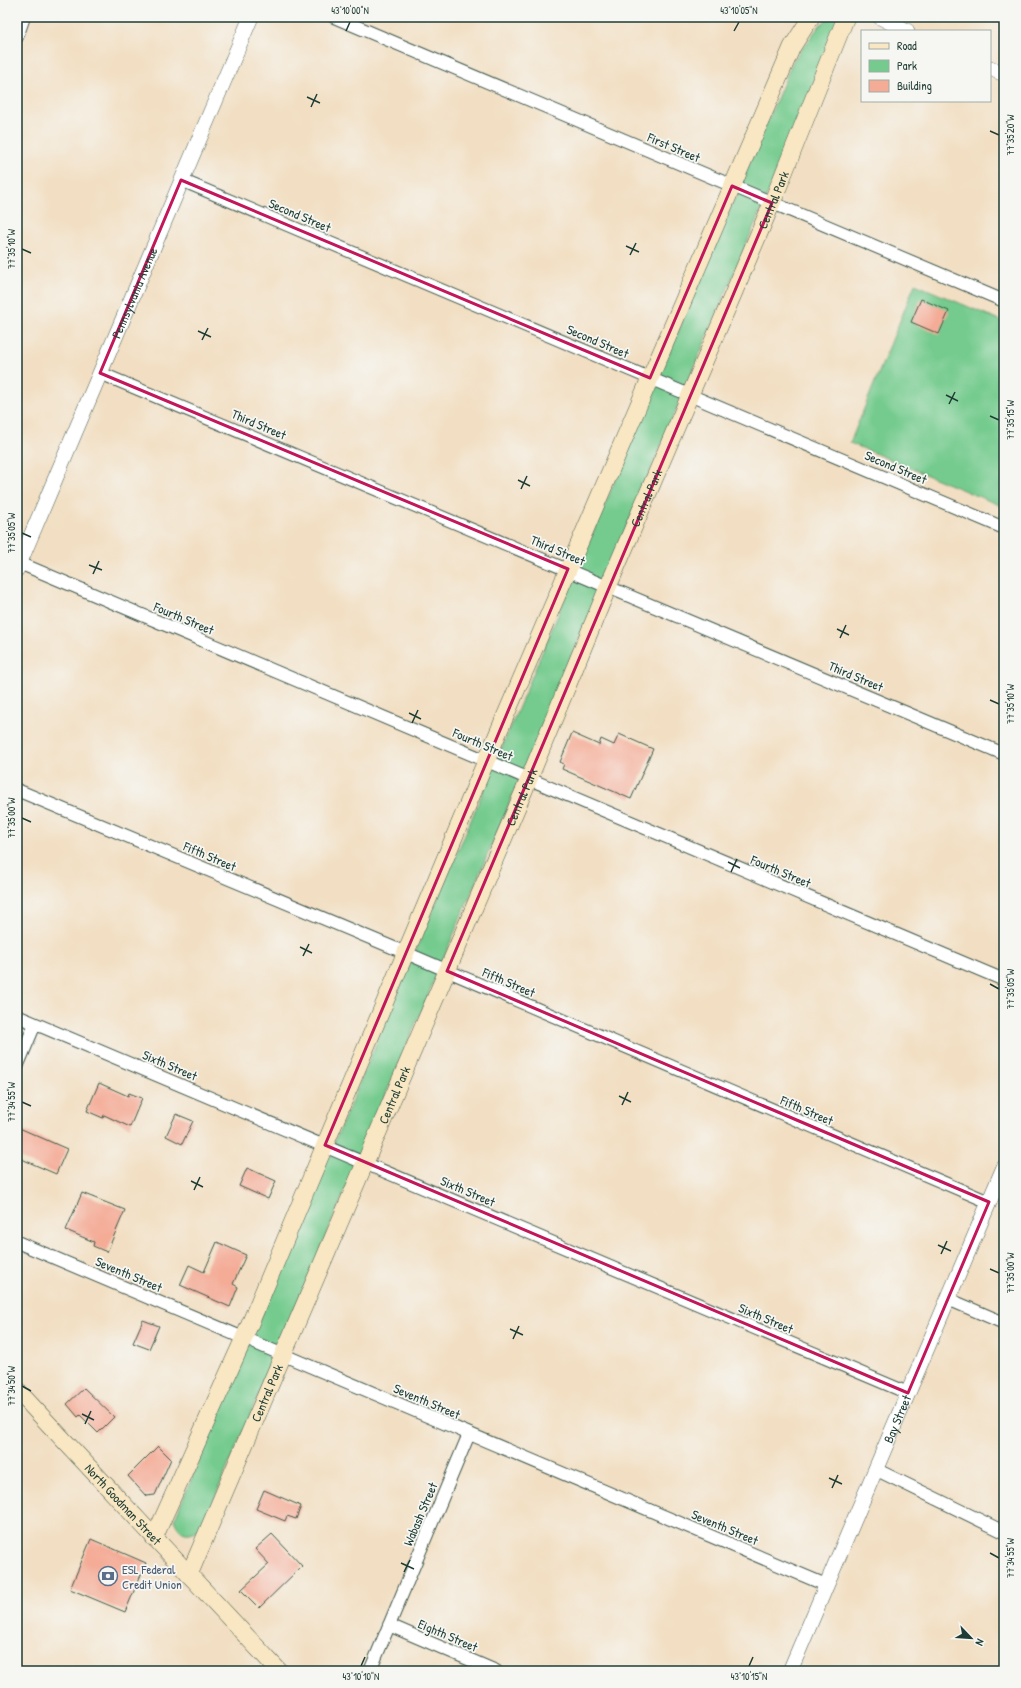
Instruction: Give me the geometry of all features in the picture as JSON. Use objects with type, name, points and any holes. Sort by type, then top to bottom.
[{"type":"main road","points":[[154,1538],[244,1338],[326,1146],[486,761],[792,47],[811,17]]},
{"type":"main road","name":"Central Park","points":[[188,1575],[529,779],[689,395],[772,203],[846,17]]},
{"type":"main road","name":"North Goodman Street","points":[[17,1390],[278,1671]]},
{"type":"street","points":[[17,37],[24,17]]},
{"type":"street","name":"Pennsylvania Avenue","points":[[18,565],[251,17]]},
{"type":"street","name":"First Street","points":[[334,17],[1004,301]]},
{"type":"street","points":[[880,17],[905,30]]},
{"type":"street","points":[[991,68],[1004,74]]},
{"type":"street","name":"Second Street","points":[[181,180],[1004,528]]},
{"type":"street","name":"Third Street","points":[[100,373],[1004,754]]},
{"type":"street","name":"Fourth Street","points":[[18,565],[1004,980]]},
{"type":"street","name":"Fifth Street","points":[[17,790],[406,953],[989,1202]]},
{"type":"street","name":"Sixth Street","points":[[17,1016],[908,1393]]},
{"type":"street","points":[[17,1067],[35,1024]]},
{"type":"street","name":"Bay Street","points":[[790,1671],[1004,1167]]},
{"type":"street","name":"Seventh Street","points":[[17,1242],[826,1585]]},
{"type":"street","points":[[948,1299],[1004,1323]]},
{"type":"street","name":"Wabash Street","points":[[370,1671],[469,1434]]},
{"type":"street","points":[[875,1469],[1004,1532]]},
{"type":"street","name":"Eighth Street","points":[[389,1625],[496,1671]]},
{"type":"highlighted area","points":[[181,180],[650,378],[732,186],[772,203],[447,971],[989,1202],[908,1393],[325,1145],[568,569],[100,373]]},
{"type":"green space","points":[[831,17],[841,17],[840,23],[202,1528],[189,1533],[182,1532],[174,1520],[793,61],[820,25]]},
{"type":"green space","points":[[915,284],[1004,322],[1004,507],[850,443]]},
{"type":"building","points":[[921,299],[949,311],[939,334],[911,322]]},
{"type":"building","points":[[572,733],[599,745],[601,739],[614,745],[619,734],[653,749],[631,799],[562,769],[564,764],[560,762]]},
{"type":"building","points":[[99,1083],[128,1096],[129,1093],[142,1098],[130,1127],[104,1115],[103,1118],[87,1111]]},
{"type":"building","points":[[176,1114],[193,1121],[182,1144],[166,1136]]},
{"type":"building","points":[[17,1127],[67,1149],[56,1174],[17,1157]]},
{"type":"building","points":[[247,1168],[276,1181],[268,1199],[239,1186]]},
{"type":"building","points":[[82,1193],[125,1210],[107,1252],[93,1246],[94,1242],[66,1230]]},
{"type":"building","points":[[217,1242],[246,1255],[233,1284],[238,1287],[230,1307],[180,1285],[189,1265],[204,1272]]},
{"type":"building","points":[[143,1320],[159,1326],[149,1349],[133,1343]]},
{"type":"building","points":[[84,1388],[114,1417],[98,1433],[80,1415],[78,1417],[67,1404]]},
{"type":"building","points":[[158,1446],[171,1459],[155,1495],[146,1496],[128,1476]]},
{"type":"building","points":[[264,1490],[301,1506],[296,1519],[287,1516],[285,1521],[256,1509]]},
{"type":"building","points":[[272,1534],[302,1566],[259,1608],[241,1590],[269,1564],[255,1549]]},
{"type":"building","name":"ESL Federal Credit Union","points":[[91,1539],[146,1563],[125,1612],[70,1589]]},
{"type":"place","name":"ESL Federal Credit Union","points":[[108,1576]]}]
